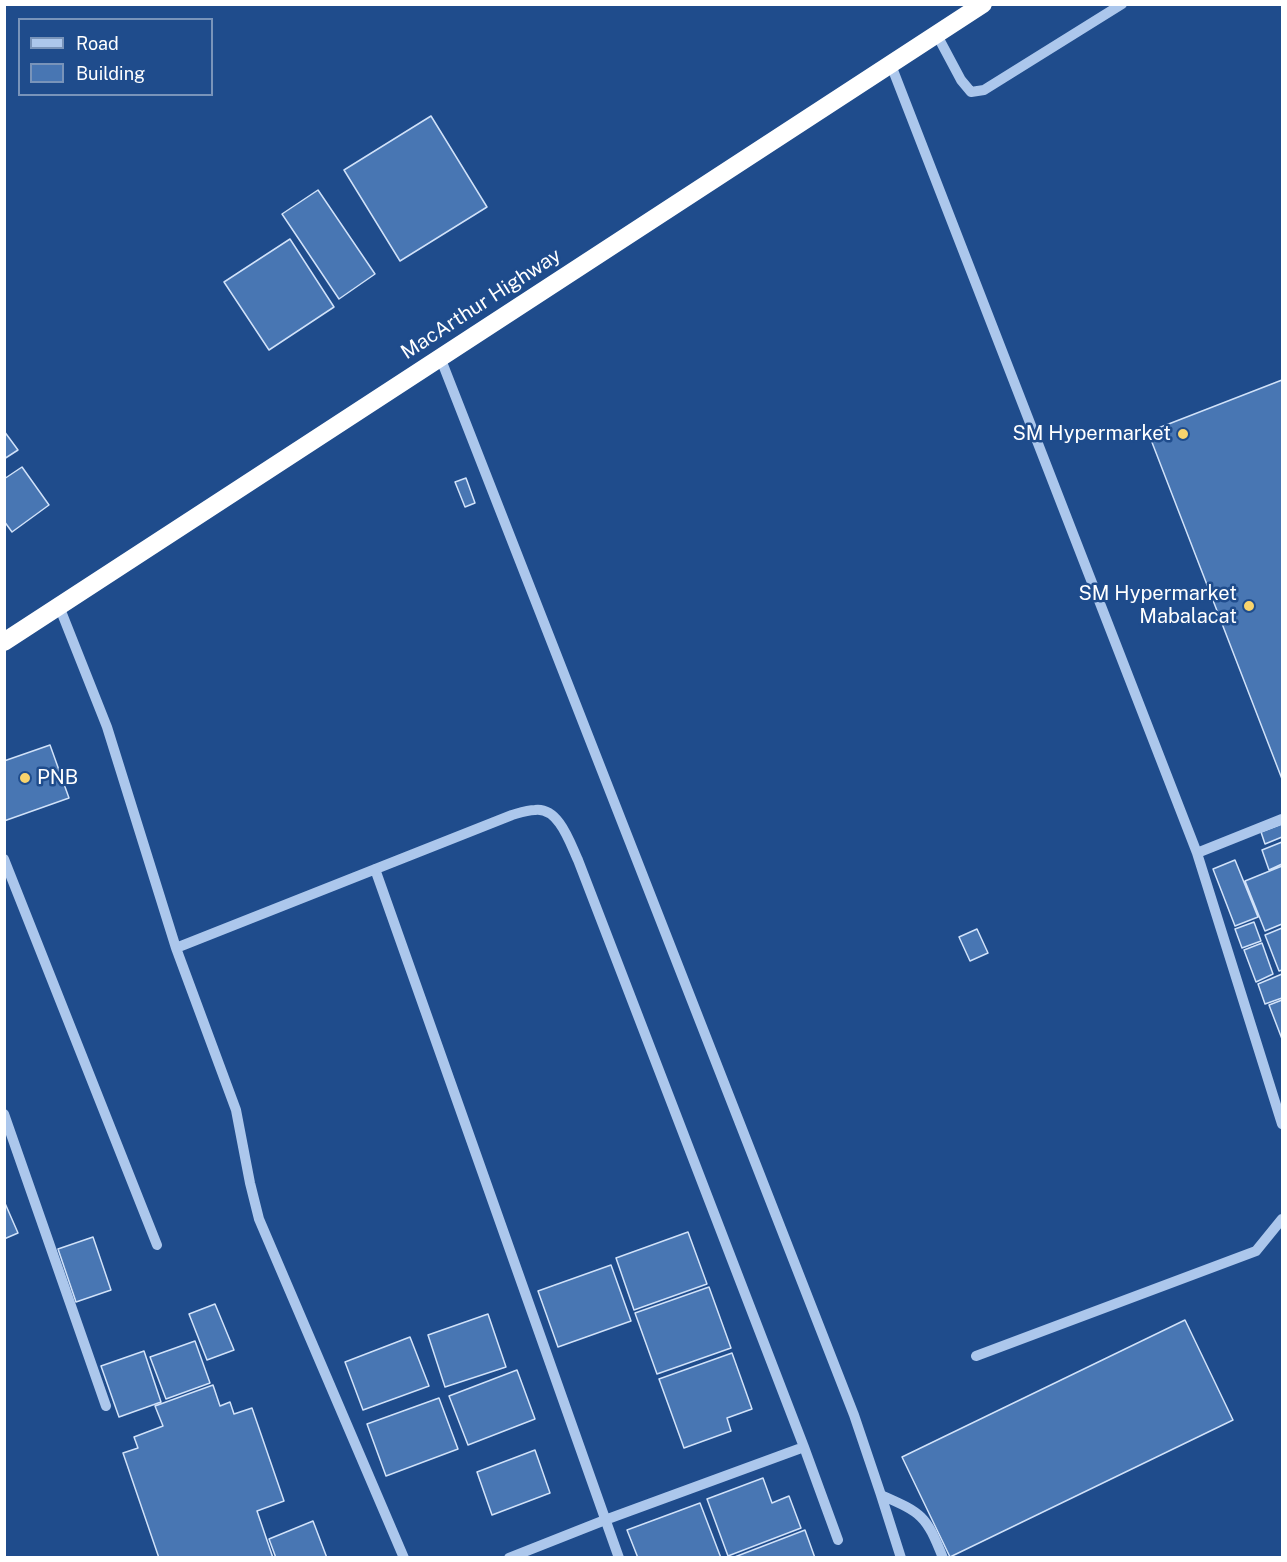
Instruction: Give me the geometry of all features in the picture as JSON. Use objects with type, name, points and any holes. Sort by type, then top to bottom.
[{"type":"highway","name":"MacArthur Highway","points":[[4,642],[983,4]]},
{"type":"street","points":[[937,35],[971,92],[984,90],[1122,4]]},
{"type":"street","points":[[891,65],[1197,854],[1282,1124]]},
{"type":"street","points":[[440,357],[855,1414],[901,1557]]},
{"type":"street","points":[[59,606],[114,746],[176,948],[236,1110],[259,1219],[404,1557]]},
{"type":"street","points":[[176,948],[512,815],[537,809],[551,814],[563,830],[582,872],[838,1540]]},
{"type":"street","points":[[1197,854],[1282,819]]},
{"type":"street","points":[[4,859],[157,1245]]},
{"type":"street","points":[[375,869],[619,1557]]},
{"type":"street","points":[[4,1114],[106,1406]]},
{"type":"street","points":[[976,1356],[1256,1251],[1282,1219]]},
{"type":"street","points":[[509,1557],[804,1447]]},
{"type":"street","points":[[881,1495],[923,1517],[943,1557]]},
{"type":"building","points":[[431,116],[487,207],[400,261],[344,170]]},
{"type":"building","points":[[318,190],[375,274],[339,299],[282,214]]},
{"type":"building","points":[[290,239],[334,307],[269,350],[224,282]]},
{"type":"building","name":"SM Hypermarket Mabalacat","points":[[1282,380],[1282,779],[1148,432]]},
{"type":"building","points":[[4,431],[18,450],[4,459]]},
{"type":"building","points":[[22,467],[49,505],[12,532],[4,521],[4,479]]},
{"type":"building","points":[[466,478],[475,503],[465,507],[455,482]]},
{"type":"building","points":[[50,745],[69,798],[4,821],[4,761]]},
{"type":"building","points":[[1282,824],[1282,837],[1265,844],[1261,832]]},
{"type":"building","points":[[1282,842],[1282,864],[1269,870],[1262,850]]},
{"type":"building","points":[[1235,860],[1258,917],[1235,926],[1213,869]]},
{"type":"building","points":[[1282,866],[1282,924],[1265,931],[1245,881]]},
{"type":"building","points":[[1254,922],[1261,941],[1242,948],[1235,929]]},
{"type":"building","points":[[1282,928],[1282,970],[1279,971],[1265,935]]},
{"type":"building","points":[[977,929],[988,953],[970,961],[959,937]]},
{"type":"building","points":[[1262,943],[1273,974],[1256,982],[1244,950]]},
{"type":"building","points":[[1282,974],[1282,998],[1265,1004],[1258,984]]},
{"type":"building","points":[[1282,1000],[1282,1039],[1269,1005]]},
{"type":"building","points":[[4,1201],[18,1233],[4,1239]]},
{"type":"building","points":[[688,1232],[707,1284],[634,1310],[616,1258]]},
{"type":"building","points":[[93,1237],[111,1290],[76,1302],[58,1249]]},
{"type":"building","points":[[611,1265],[631,1321],[558,1347],[538,1291]]},
{"type":"building","points":[[709,1287],[731,1348],[657,1374],[635,1313]]},
{"type":"building","points":[[215,1304],[234,1350],[207,1360],[189,1314]]},
{"type":"building","points":[[488,1314],[506,1367],[445,1387],[428,1335]]},
{"type":"building","points":[[1185,1320],[1233,1420],[950,1557],[902,1457]]},
{"type":"building","points":[[410,1337],[429,1386],[363,1410],[345,1362]]},
{"type":"building","points":[[195,1341],[210,1383],[166,1399],[150,1357]]},
{"type":"building","points":[[144,1351],[161,1402],[119,1417],[101,1366]]},
{"type":"building","points":[[732,1353],[752,1409],[727,1418],[731,1431],[684,1448],[659,1379]]},
{"type":"building","points":[[517,1370],[535,1419],[468,1445],[449,1396]]},
{"type":"building","points":[[213,1385],[220,1406],[230,1402],[234,1414],[252,1408],[284,1501],[257,1511],[273,1558],[159,1558],[123,1453],[138,1448],[134,1437],[163,1426],[155,1406]]},
{"type":"building","points":[[439,1398],[458,1449],[386,1476],[367,1424]]},
{"type":"building","points":[[535,1450],[550,1493],[492,1515],[477,1472]]},
{"type":"building","points":[[763,1478],[772,1503],[789,1496],[801,1528],[728,1556],[707,1499]]},
{"type":"building","points":[[700,1503],[721,1558],[638,1558],[627,1530]]},
{"type":"building","points":[[313,1521],[327,1558],[276,1558],[269,1539]]},
{"type":"building","points":[[805,1530],[815,1558],[732,1558]]},
{"type":"place","name":"SM Hypermarket","points":[[1183,434]]},
{"type":"place","name":"SM Hypermarket Mabalacat","points":[[1249,606]]},
{"type":"place","name":"PNB","points":[[25,778]]}]
